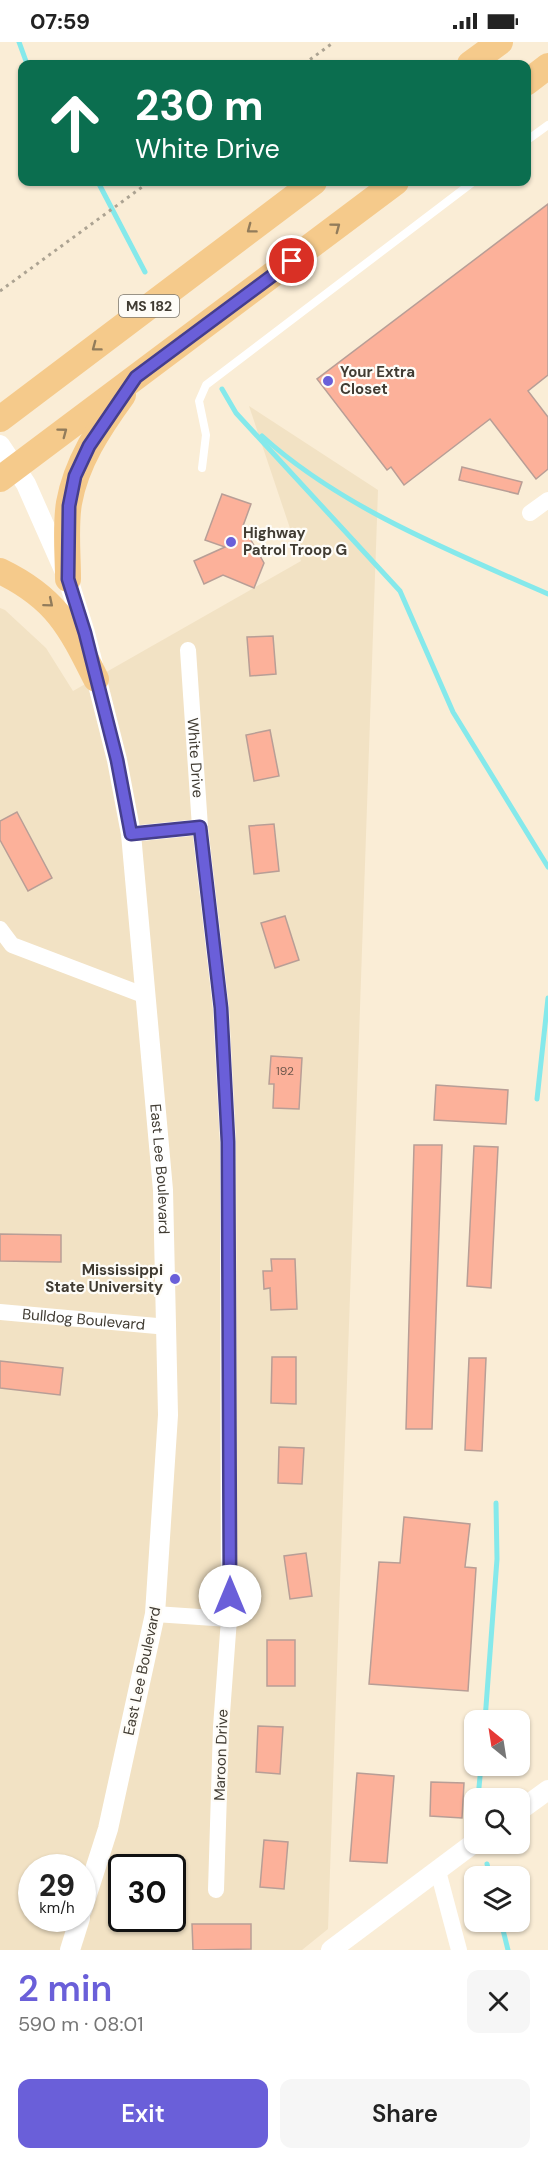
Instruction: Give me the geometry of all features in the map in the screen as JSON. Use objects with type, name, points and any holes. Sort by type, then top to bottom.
[{"type":"main road","points":[[475,60],[500,42]]},
{"type":"main road","points":[[531,79],[548,66]]},
{"type":"main road","name":"MS 182","points":[[0,419],[310,186]]},
{"type":"main road","points":[[8,473],[391,186]]},
{"type":"main road","points":[[68,579],[69,506],[75,476],[89,446],[136,377]]},
{"type":"main road","points":[[0,571],[24,584],[59,612],[71,630],[96,679]]},
{"type":"street","name":"East Lee Boulevard","points":[[0,445],[8,473],[68,579],[117,760],[131,834],[163,1190],[168,1327],[168,1415],[155,1614],[108,1828],[96,1866]]},
{"type":"street","points":[[530,513],[548,500]]},
{"type":"street","name":"White Drive","points":[[188,650],[200,827],[221,1008]]},
{"type":"street","points":[[131,834],[200,827]]},
{"type":"street","points":[[0,929],[12,945],[146,996]]},
{"type":"street","name":"Maroon Drive","points":[[216,1890],[221,1727],[230,1619],[228,1142],[221,1008]]},
{"type":"street","name":"Bulldog Boulevard","points":[[0,1312],[168,1327]]},
{"type":"street","points":[[155,1614],[230,1619]]},
{"type":"street","points":[[530,1803],[548,1790]]},
{"type":"street","points":[[331,1950],[464,1851]]},
{"type":"street","points":[[438,1871],[459,1950]]},
{"type":"street","points":[[70,1950],[76,1932]]},
{"type":"lane","points":[[531,137],[548,125]]},
{"type":"lane","points":[[202,468],[206,435],[199,401],[206,385],[468,186]]},
{"type":"path","points":[[309,60],[334,42]]},
{"type":"path","points":[[0,291],[144,186]]},
{"type":"shaded area","name":"Mississippi State University","points":[[249,406],[378,490],[328,1929],[302,1950],[0,1950],[0,608],[46,648],[73,691],[301,561]]},
{"type":"building","points":[[548,204],[548,375],[528,391],[548,417],[548,469],[536,479],[490,419],[404,485],[391,467],[387,470],[317,379]]},
{"type":"building","points":[[462,467],[522,482],[518,494],[459,480]]},
{"type":"building","name":"Highway Patrol Troop G","points":[[222,494],[251,504],[243,526],[264,563],[254,588],[223,575],[204,584],[194,561],[225,547],[205,540]]},
{"type":"building","points":[[273,636],[276,674],[250,676],[247,637]]},
{"type":"building","points":[[270,730],[279,776],[254,781],[246,735]]},
{"type":"building","points":[[17,812],[52,878],[28,891],[0,840],[0,821]]},
{"type":"building","points":[[274,824],[279,871],[254,874],[249,826]]},
{"type":"building","points":[[285,916],[299,960],[275,968],[261,923]]},
{"type":"building","points":[[271,1056],[302,1058],[299,1109],[273,1108],[274,1084],[269,1084]]},
{"type":"building","points":[[436,1085],[508,1090],[506,1124],[434,1120]]},
{"type":"building","points":[[414,1145],[442,1145],[432,1429],[406,1429]]},
{"type":"building","points":[[474,1146],[498,1147],[491,1288],[467,1286]]},
{"type":"building","points":[[0,1234],[61,1235],[61,1262],[0,1261]]},
{"type":"building","points":[[271,1259],[295,1259],[297,1309],[271,1310],[270,1288],[264,1289],[263,1271],[272,1271]]},
{"type":"building","points":[[272,1357],[296,1357],[296,1404],[271,1403]]},
{"type":"building","points":[[469,1358],[486,1358],[482,1451],[465,1450]]},
{"type":"building","points":[[0,1361],[63,1368],[60,1395],[0,1388]]},
{"type":"building","points":[[279,1447],[304,1448],[302,1484],[278,1483]]},
{"type":"building","points":[[404,1517],[470,1524],[465,1567],[476,1568],[468,1691],[369,1684],[379,1562],[400,1563]]},
{"type":"building","points":[[306,1553],[312,1596],[290,1599],[284,1556]]},
{"type":"building","points":[[267,1640],[295,1640],[295,1686],[267,1686]]},
{"type":"building","points":[[258,1726],[283,1727],[280,1774],[256,1772]]},
{"type":"building","points":[[357,1773],[394,1776],[387,1863],[350,1861]]},
{"type":"building","points":[[431,1782],[464,1783],[462,1818],[430,1816]]},
{"type":"building","points":[[264,1840],[288,1842],[284,1889],[260,1887]]},
{"type":"building","points":[[192,1924],[251,1924],[251,1949],[193,1950]]},
{"type":"waterway","points":[[19,42],[26,60]]},
{"type":"waterway","points":[[100,186],[145,272]]},
{"type":"waterway","points":[[222,389],[236,413],[400,591],[453,712],[548,867]]},
{"type":"waterway","points":[[262,436],[326,485],[361,506],[474,562],[548,594]]},
{"type":"waterway","points":[[537,1099],[548,998]]},
{"type":"waterway","points":[[486,1710],[497,1559],[496,1503]]},
{"type":"waterway","points":[[479,1788],[480,1776]]},
{"type":"waterway","points":[[504,1932],[508,1950]]},
{"type":"place","name":"Your Extra Closet","points":[[328,381]]},
{"type":"place","name":"Highway Patrol Troop G","points":[[231,542]]},
{"type":"place","name":"Mississippi State University","points":[[175,1279]]},
{"type":"route","points":[[230,1596],[228,1142],[221,1008],[200,827],[131,834],[117,760],[85,633],[68,579],[69,506],[75,476],[89,446],[136,377],[292,261]]}]
